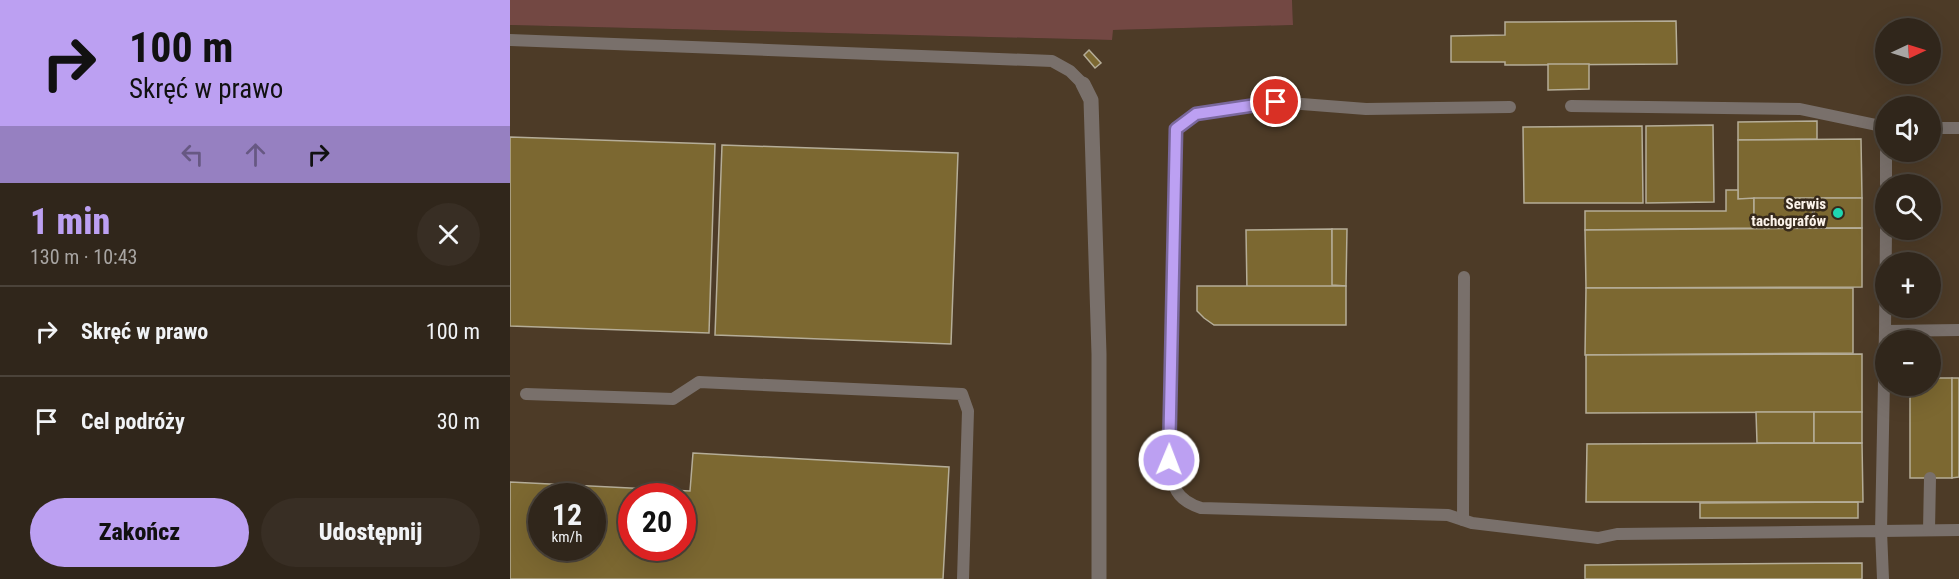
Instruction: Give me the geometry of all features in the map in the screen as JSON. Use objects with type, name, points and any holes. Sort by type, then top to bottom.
[{"type":"street","points":[[1083,84],[1091,100],[1094,170],[1099,354],[1099,579]]},
{"type":"lane","points":[[510,40],[1052,61],[1070,71],[1083,84]]},
{"type":"lane","points":[[1510,107],[1366,109],[1276,102],[1196,114],[1176,129],[1169,460],[1173,484],[1185,503],[1201,508],[1448,515],[1463,520],[1598,538],[1617,534],[1959,530]]},
{"type":"lane","points":[[1571,106],[1800,108],[1875,125]]},
{"type":"lane","points":[[1941,128],[1959,128]]},
{"type":"lane","points":[[1885,330],[1886,240]]},
{"type":"lane","points":[[1463,520],[1464,277]]},
{"type":"lane","points":[[1941,333],[1959,330]]},
{"type":"lane","points":[[526,394],[673,399],[699,382],[962,394],[968,411],[963,579]]},
{"type":"lane","points":[[1883,579],[1881,531],[1884,396]]},
{"type":"lane","points":[[1929,530],[1930,478]]},
{"type":"shaded area","points":[[510,0],[1292,0],[1293,25],[1113,30],[1112,40],[510,25]]},
{"type":"shaded area","points":[[1292,0],[1959,0],[1959,579],[510,579],[510,25],[1112,40],[1112,30],[1293,25]]},
{"type":"building","points":[[1676,21],[1677,64],[1505,65],[1505,62],[1451,62],[1451,36],[1505,35],[1505,22]]},
{"type":"building","points":[[1089,50],[1101,63],[1095,68],[1084,55]]},
{"type":"building","points":[[1548,64],[1589,64],[1589,89],[1548,90]]},
{"type":"building","points":[[1817,121],[1817,139],[1738,140],[1738,122]]},
{"type":"building","points":[[1713,125],[1714,202],[1646,203],[1646,126]]},
{"type":"building","points":[[1642,126],[1643,203],[1524,203],[1523,127]]},
{"type":"building","points":[[510,137],[715,144],[709,333],[510,326]]},
{"type":"building","points":[[1861,139],[1862,198],[1738,199],[1738,140]]},
{"type":"building","points":[[722,145],[958,153],[951,344],[715,335]]},
{"type":"building","points":[[1726,190],[1738,190],[1738,199],[1754,198],[1754,228],[1585,230],[1585,211],[1726,211]]},
{"type":"building","points":[[1754,198],[1812,198],[1813,228],[1754,228]]},
{"type":"building","name":"Serwis tachografów","points":[[1814,198],[1862,198],[1862,228],[1814,228]]},
{"type":"building","points":[[1862,228],[1862,287],[1586,288],[1585,230]]},
{"type":"building","points":[[1332,229],[1333,292],[1247,292],[1246,230]]},
{"type":"building","points":[[1332,229],[1347,229],[1346,286],[1332,285]]},
{"type":"building","points":[[1197,286],[1346,286],[1346,325],[1214,325],[1197,311]]},
{"type":"building","points":[[1586,288],[1853,288],[1853,353],[1585,355]]},
{"type":"building","points":[[1862,354],[1862,412],[1586,413],[1586,355]]},
{"type":"building","points":[[1941,378],[1952,378],[1952,478],[1910,478],[1910,396],[1941,396]]},
{"type":"building","points":[[1952,378],[1959,378],[1959,477],[1952,478]]},
{"type":"building","points":[[1756,412],[1814,412],[1814,443],[1757,443]]},
{"type":"building","points":[[1814,412],[1862,412],[1862,443],[1814,443]]},
{"type":"building","points":[[1862,443],[1863,502],[1586,502],[1587,444]]},
{"type":"building","points":[[693,453],[949,467],[943,579],[510,579],[510,482],[530,483],[528,483],[528,561],[606,561],[606,487],[618,487],[618,561],[696,561],[696,483],[691,483]]},
{"type":"building","points":[[1858,502],[1858,518],[1700,518],[1700,503]]},
{"type":"building","points":[[1862,563],[1862,579],[1585,579],[1585,565]]},
{"type":"place","name":"Serwis tachografów","points":[[1838,213]]},
{"type":"route","points":[[1169,460],[1176,129],[1196,114],[1276,102]]}]
